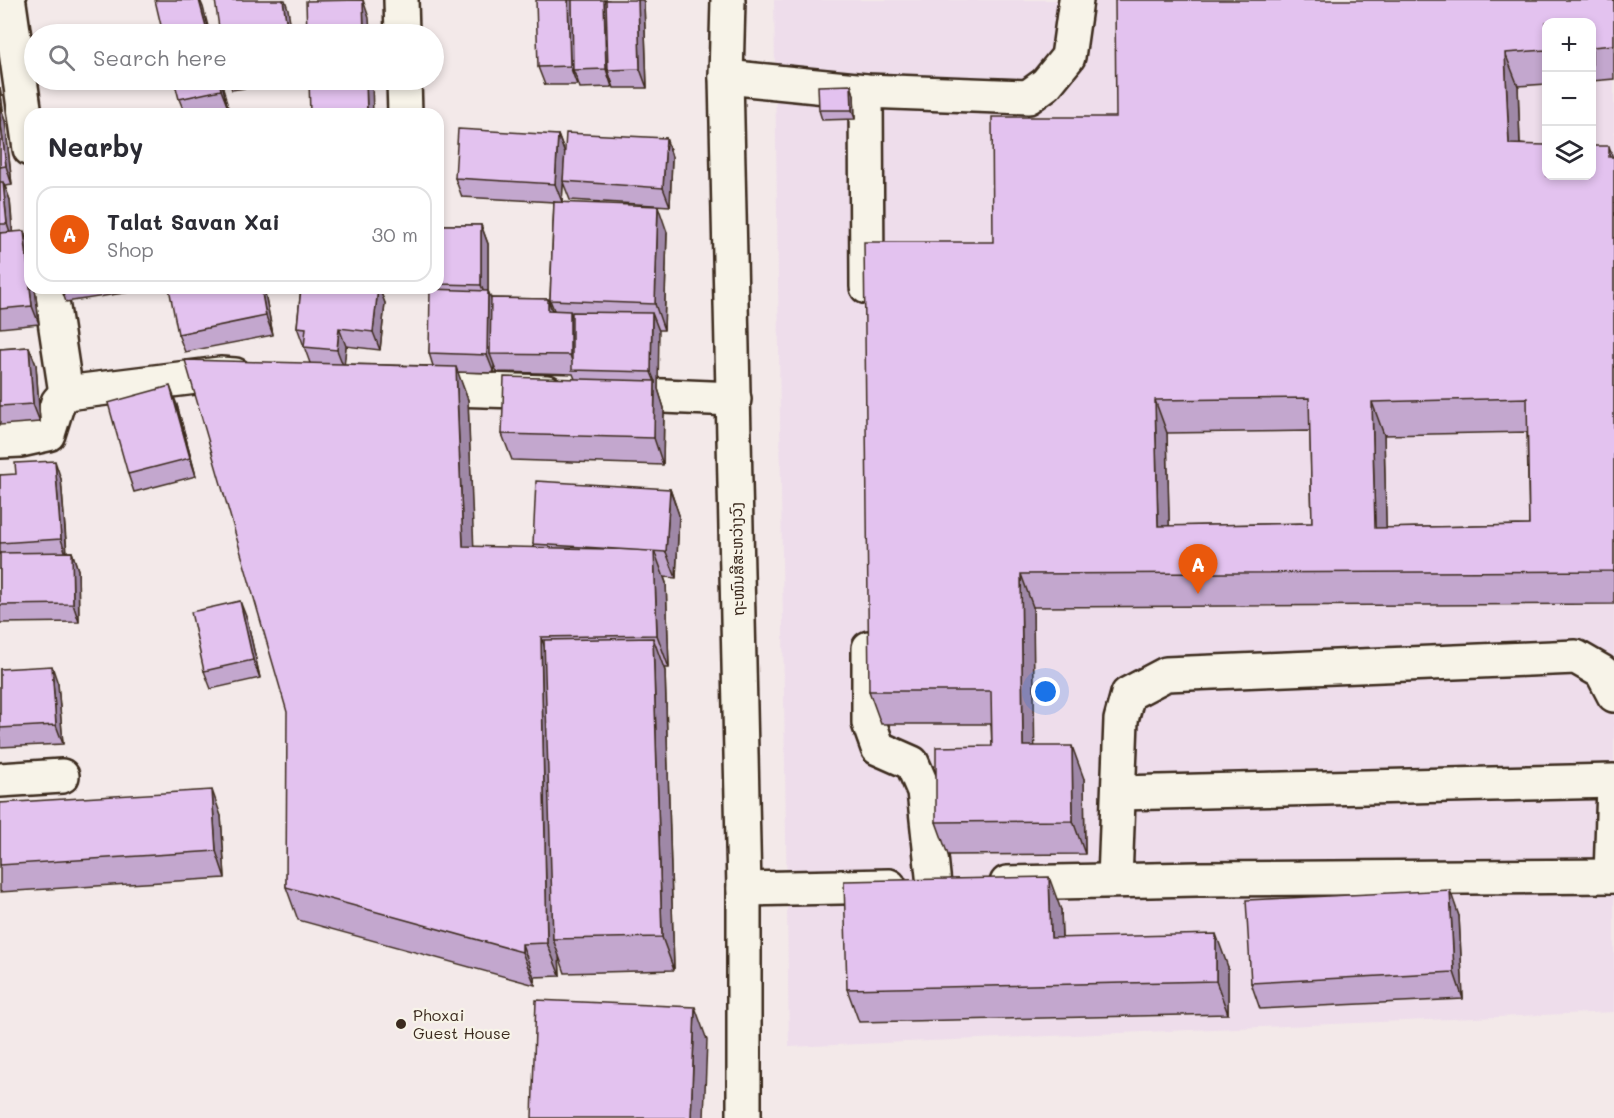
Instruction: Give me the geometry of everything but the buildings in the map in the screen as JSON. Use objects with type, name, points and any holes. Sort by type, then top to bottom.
[{"type":"street","points":[[401,0],[402,24]]},
{"type":"street","name":"ຖະໜົນສີສະຫວ່າງວົງ","points":[[728,0],[726,77],[744,889],[744,1118]]},
{"type":"street","points":[[726,77],[867,91],[1028,97],[1046,84],[1068,57],[1076,0]]},
{"type":"street","points":[[11,2],[25,108]]},
{"type":"street","points":[[404,90],[405,108]]},
{"type":"street","points":[[867,91],[867,318]]},
{"type":"street","points":[[51,294],[66,393]]},
{"type":"street","points":[[0,441],[21,440],[48,434],[58,402],[66,393],[220,374],[267,377]]},
{"type":"street","points":[[383,385],[734,399]]},
{"type":"street","points":[[869,616],[869,723],[878,748],[912,763],[924,791],[934,885]]},
{"type":"street","points":[[1115,880],[1121,720],[1128,694],[1166,674],[1576,657],[1602,672],[1614,694]]},
{"type":"street","points":[[0,780],[62,776]]},
{"type":"street","points":[[744,889],[1115,880],[1613,876],[1614,783],[1119,793]]},
{"type":"shaded area","points":[[774,0],[1614,0],[1614,1012],[789,1047]]},
{"type":"place","name":"Talat Savan Xai","points":[[1198,594]]},
{"type":"place","name":"Phoxai Guest House","points":[[401,1024]]}]
